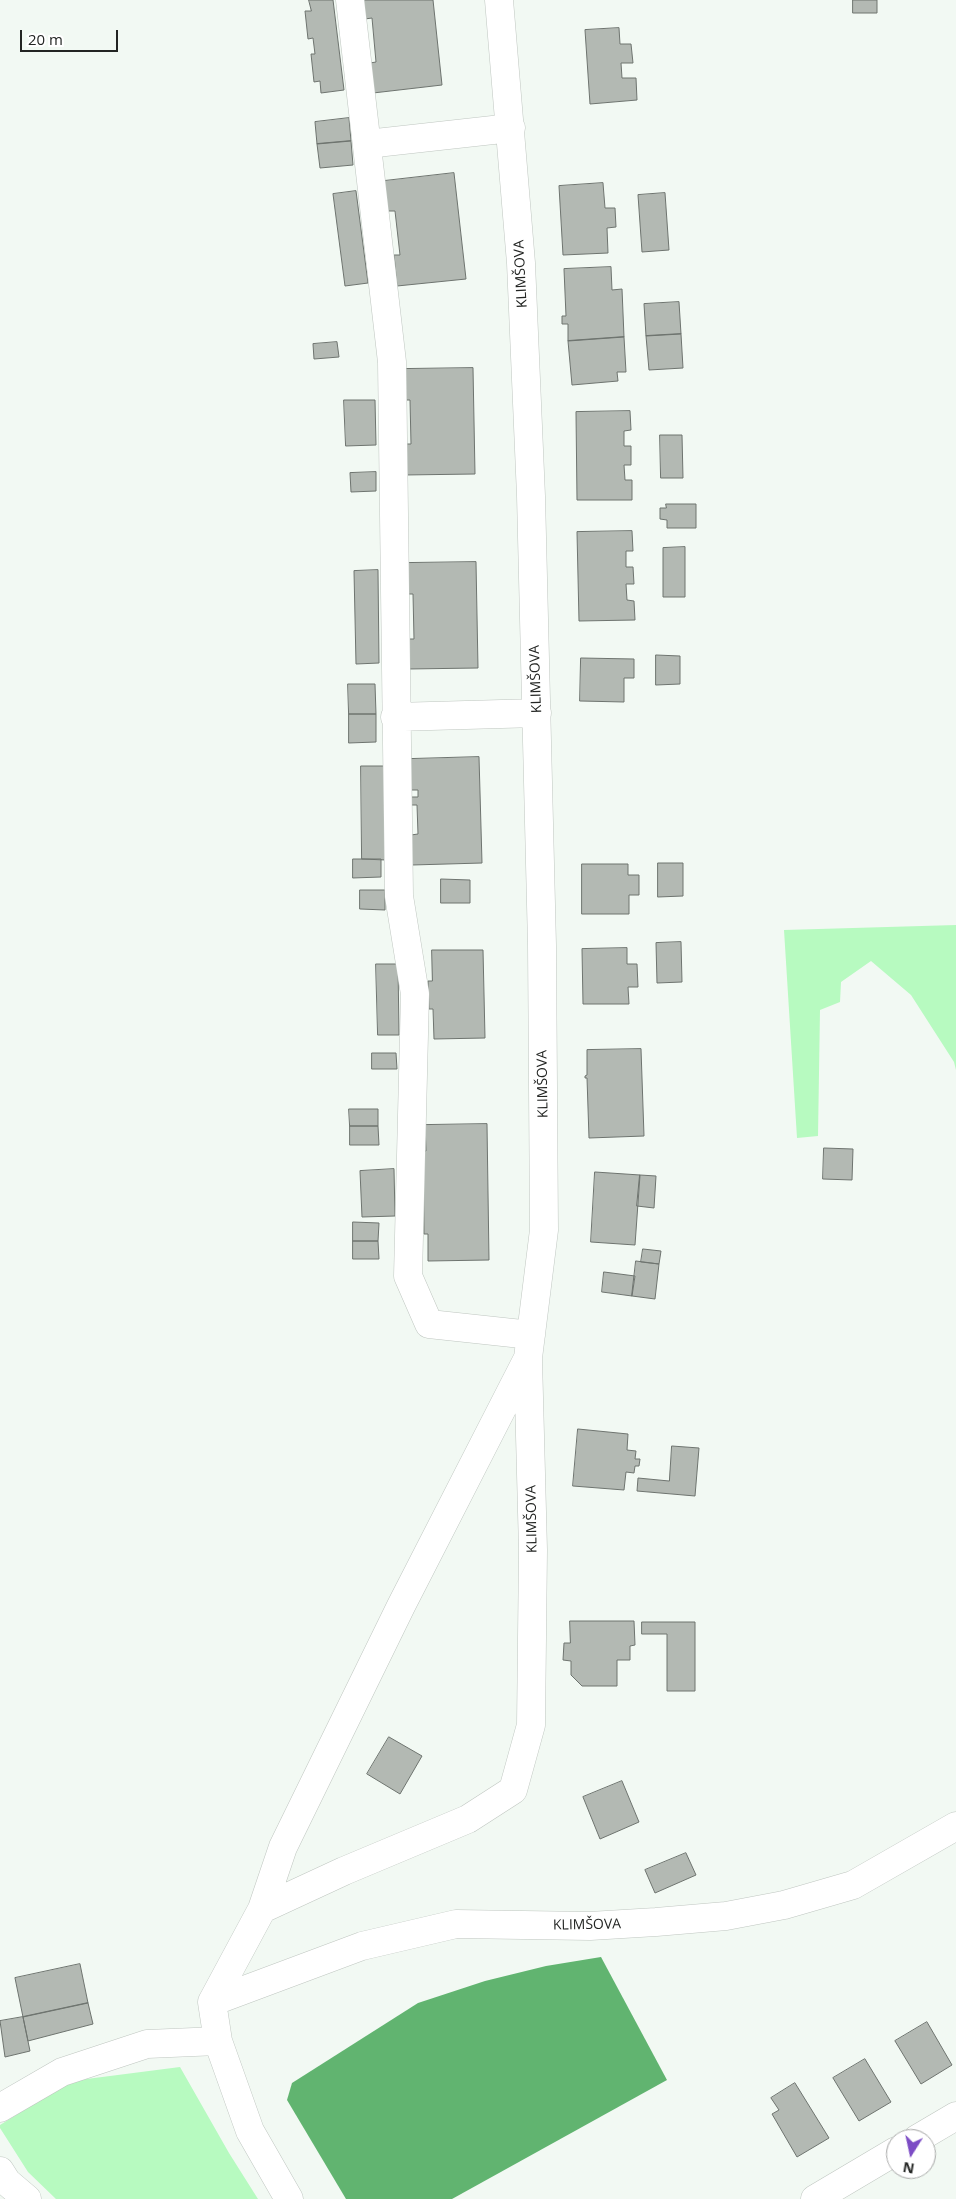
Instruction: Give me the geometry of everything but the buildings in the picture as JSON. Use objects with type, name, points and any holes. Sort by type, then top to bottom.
[{"type":"street","points":[[350,0],[392,362],[398,896],[414,994],[408,1276],[429,1324],[530,1346]]},
{"type":"street","name":"KLIMŠOVA","points":[[262,1910],[344,1871],[468,1819],[513,1790],[531,1725],[534,1550],[530,1346],[544,1230],[537,713],[522,264],[499,0]]},
{"type":"street","points":[[367,144],[511,128]]},
{"type":"street","points":[[395,717],[537,713]]},
{"type":"street","name":"KLIMŠOVA","points":[[212,2002],[262,1910],[283,1847],[400,1606],[530,1346]]},
{"type":"street","name":"KLIMŠOVA","points":[[212,2002],[362,1946],[456,1924],[590,1926],[726,1916],[784,1905],[853,1885],[956,1826]]},
{"type":"street","points":[[212,2002],[218,2042],[250,2131],[289,2199]]},
{"type":"street","points":[[0,2108],[62,2072],[147,2044],[218,2042]]},
{"type":"street","points":[[934,2129],[956,2116]]},
{"type":"street","points":[[815,2199],[886,2157]]},
{"type":"street","points":[[0,2171],[7,2182],[27,2199]]},
{"type":"shaded area","points":[[956,925],[956,1070],[954,1062],[911,995],[871,961],[841,982],[840,1002],[820,1010],[818,1136],[797,1138],[784,930]]},
{"type":"shaded area","points":[[601,1957],[667,2080],[452,2199],[346,2199],[287,2100],[292,2083],[418,2003],[485,1981],[546,1966]]},
{"type":"shaded area","points":[[180,2067],[229,2153],[258,2199],[56,2199],[28,2172],[0,2128],[0,2125],[71,2081]]}]
